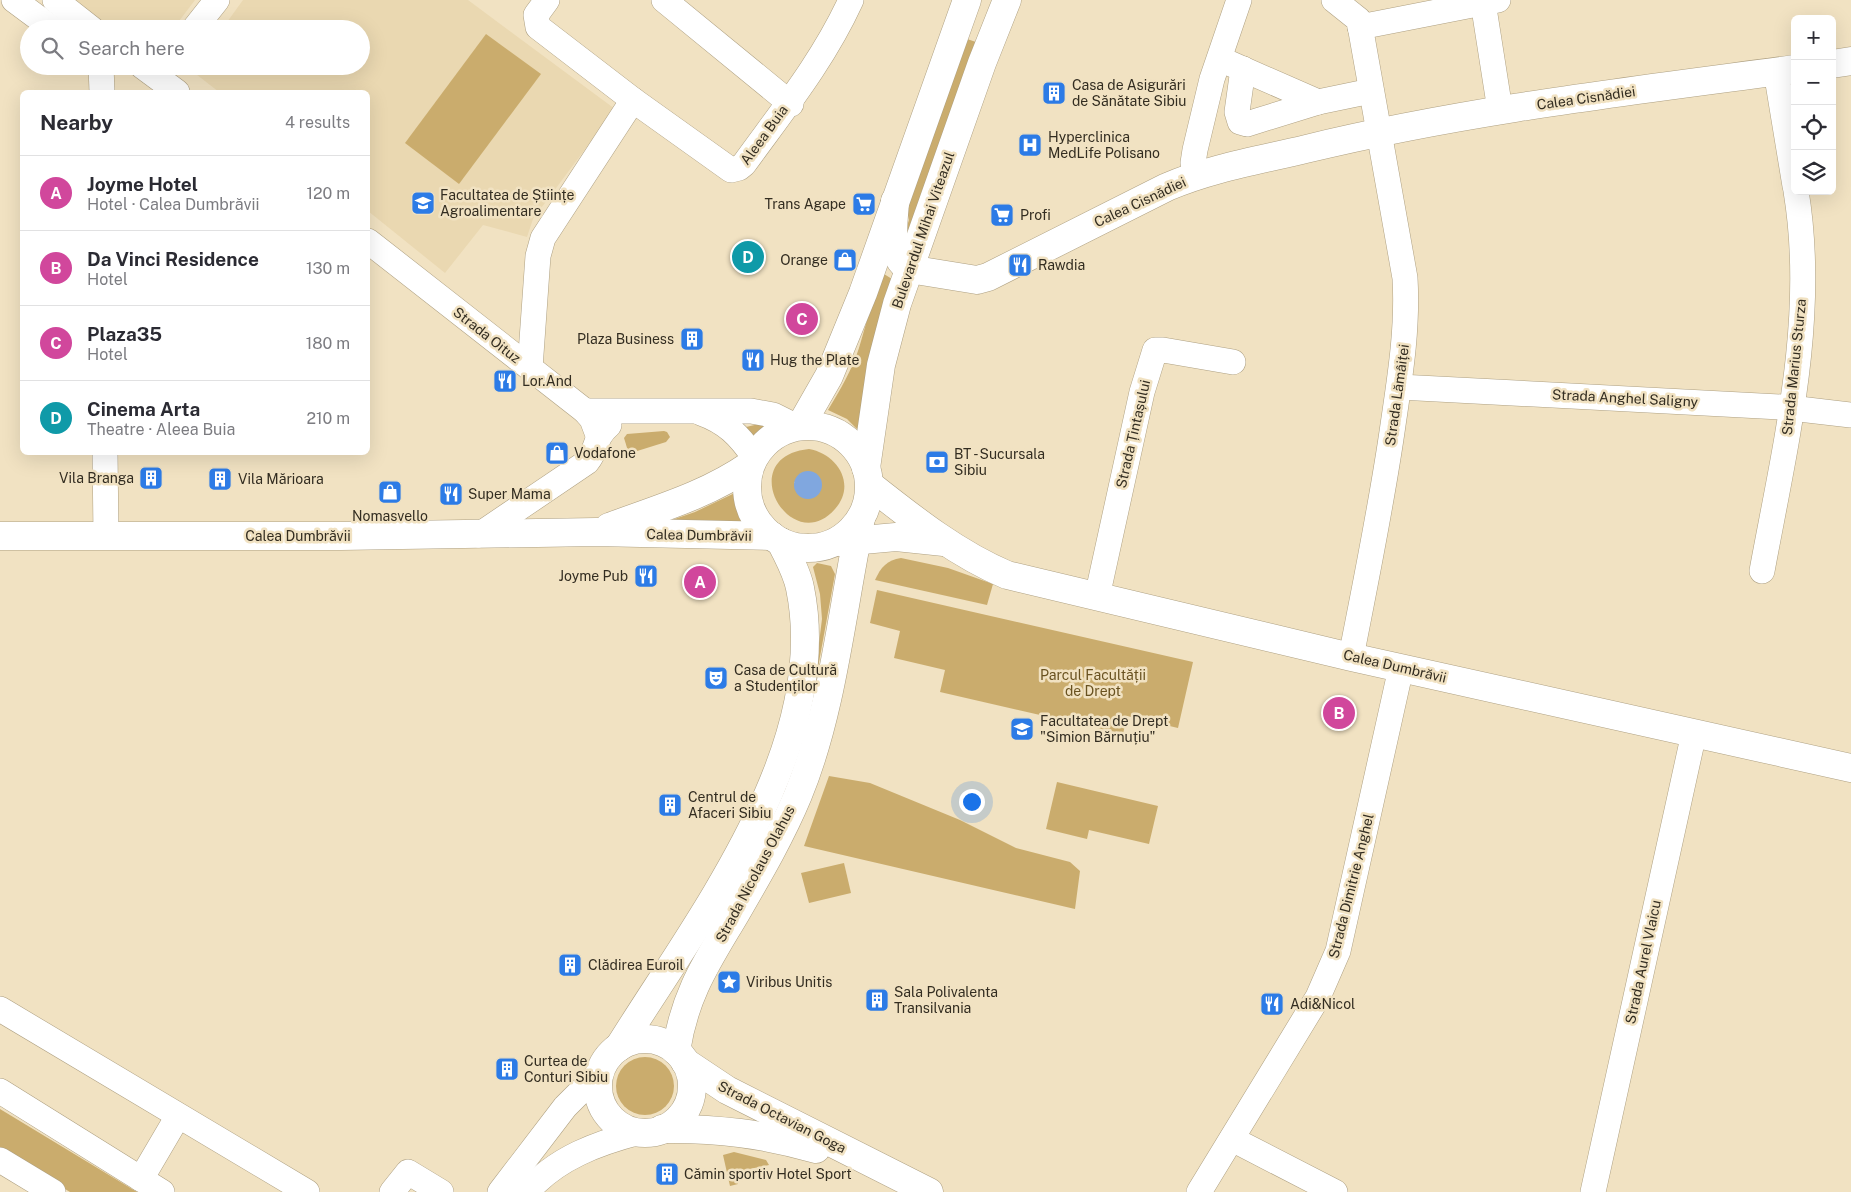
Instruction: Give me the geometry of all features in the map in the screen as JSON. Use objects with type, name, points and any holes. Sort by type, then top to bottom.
[{"type":"main road","points":[[798,426],[837,359],[863,293],[967,0]]},
{"type":"main road","name":"Bulevardul Mihai Viteazul","points":[[868,477],[881,365],[909,269],[1006,0]]},
{"type":"main road","points":[[953,37],[962,32],[973,31],[979,34],[986,52]]},
{"type":"main road","points":[[1836,63],[1851,61]]},
{"type":"main road","name":"Calea Cisnădiei","points":[[909,269],[976,280],[988,277],[1167,187],[1198,176],[1379,131],[1500,110],[1785,70]]},
{"type":"main road","points":[[895,201],[894,244],[899,260],[909,269]]},
{"type":"main road","points":[[798,426],[824,427],[846,438],[858,452],[868,477],[867,502],[851,534],[813,548],[797,547],[777,539],[763,529],[751,510],[746,488],[752,461],[767,440],[798,426]]},
{"type":"main road","name":"Calea Dumbrăvii","points":[[596,532],[697,495],[727,481],[752,461]]},
{"type":"main road","name":"Calea Dumbrăvii","points":[[868,477],[946,542],[984,565],[1008,575],[1097,598],[1351,657],[1851,768]]},
{"type":"main road","name":"Calea Dumbrăvii","points":[[0,536],[479,535],[596,532],[777,539]]},
{"type":"main road","name":"Calea Dumbrăvii","points":[[851,534],[946,542]]},
{"type":"main road","name":"Strada Nicolaus Olahus","points":[[681,1056],[680,1026],[694,985],[773,847],[808,770],[824,710],[851,534]]},
{"type":"main road","name":"Strada Nicolaus Olahus","points":[[619,1047],[746,842],[769,792],[788,740],[797,707],[803,668],[805,624],[800,585],[777,539]]},
{"type":"main road","points":[[638,1039],[648,1039],[668,1045],[681,1056],[690,1072],[691,1096],[681,1116],[651,1131],[621,1126],[606,1111],[599,1091],[601,1071],[605,1061],[619,1047],[638,1039]]},
{"type":"main road","name":"Strada Octavian Goga","points":[[681,1056],[727,1090],[929,1192]]},
{"type":"main road","name":"Strada Octavian Goga","points":[[651,1131],[734,1130],[785,1140],[881,1167]]},
{"type":"street","points":[[14,0],[40,20]]},
{"type":"street","points":[[55,0],[81,20]]},
{"type":"street","points":[[201,20],[217,0]]},
{"type":"street","name":"Aleea Buia","points":[[547,0],[536,15],[538,27],[633,100],[731,170],[739,168],[790,104],[664,0]]},
{"type":"street","points":[[790,104],[821,58],[851,0]]},
{"type":"street","points":[[1198,176],[1194,163],[1194,150],[1219,58],[1239,0]]},
{"type":"street","points":[[1334,0],[1354,15],[1360,27],[1379,131]]},
{"type":"street","points":[[1398,0],[1420,15]]},
{"type":"street","points":[[1360,27],[1493,1],[1500,110]]},
{"type":"street","points":[[1219,58],[1318,102]]},
{"type":"street","points":[[1243,68],[1237,112],[1242,124],[1318,102],[1371,91]]},
{"type":"street","points":[[1785,70],[1792,150]]},
{"type":"street","points":[[101,75],[102,90]]},
{"type":"street","points":[[159,75],[175,90]]},
{"type":"street","points":[[530,368],[538,256],[543,238],[633,100]]},
{"type":"street","name":"Strada Lămâiței","points":[[1351,657],[1382,504],[1399,387],[1405,326],[1405,278],[1379,131]]},
{"type":"street","name":"Strada Marius Sturza","points":[[1762,571],[1792,407],[1803,277],[1797,195]]},
{"type":"street","name":"Strada Oituz","points":[[370,243],[585,411],[592,419],[598,435]]},
{"type":"street","name":"Strada Țintașului","points":[[1097,598],[1142,392],[1155,350],[1233,362]]},
{"type":"street","name":"Strada Anghel Saligny","points":[[1399,387],[1792,407],[1851,415]]},
{"type":"street","points":[[585,411],[765,413],[798,426]]},
{"type":"street","points":[[479,535],[587,462],[596,447],[598,435],[630,411]]},
{"type":"street","points":[[696,411],[718,419],[729,426],[752,461]]},
{"type":"street","points":[[105,455],[106,536]]},
{"type":"street","name":"Strada Dimitrie Anghel","points":[[1198,1192],[1318,997],[1338,951],[1400,668]]},
{"type":"street","name":"Strada Aurel Vlaicu","points":[[1593,1192],[1694,732]]},
{"type":"street","points":[[0,1009],[307,1192]]},
{"type":"street","points":[[500,1192],[565,1107],[601,1071]]},
{"type":"street","points":[[0,1091],[162,1192]]},
{"type":"street","points":[[141,1179],[178,1116]]},
{"type":"street","points":[[527,1192],[546,1174],[577,1154],[606,1141],[651,1131]]},
{"type":"street","points":[[1232,1138],[1335,1192]]},
{"type":"street","points":[[0,1160],[53,1192]]},
{"type":"street","points":[[392,1192],[408,1172],[441,1192]]},
{"type":"shaded area","points":[[75,0],[195,0],[180,20],[100,20]]},
{"type":"shaded area","points":[[243,0],[468,0],[615,109],[533,219],[527,237],[483,225],[445,273],[370,213],[370,90],[216,90],[197,75],[370,75],[370,20],[229,20]]},
{"type":"green space","points":[[486,34],[541,74],[459,184],[405,143]]},
{"type":"green space","points":[[967,39],[976,42],[905,254],[901,244],[909,220],[906,206]]},
{"type":"green space","points":[[884,274],[892,279],[859,431],[847,419],[828,410],[853,364],[873,301]]},
{"type":"green space","points":[[759,424],[771,428],[772,431],[758,443],[746,427]]},
{"type":"green space","points":[[664,431],[670,437],[666,442],[634,452],[628,451],[624,438],[627,434]]},
{"type":"green space","points":[[809,449],[828,457],[841,471],[844,480],[844,490],[841,499],[835,509],[818,521],[802,522],[787,514],[777,501],[772,485],[774,469],[786,456]],"holes":[[[801,473],[821,481],[819,493],[794,483]]]},
{"type":"green space","points":[[739,491],[747,523],[663,523],[695,512]]},
{"type":"green space","points":[[901,558],[948,568],[993,584],[987,605],[875,580],[885,565],[892,560]]},
{"type":"green space","points":[[817,563],[831,566],[835,574],[807,728],[791,782],[756,854],[814,683],[822,619],[820,594],[813,567]]},
{"type":"green space","name":"Parcul Facultății de Drept","points":[[877,590],[1193,662],[1178,728],[1127,716],[1123,734],[940,692],[945,670],[894,658],[900,631],[870,623]]},
{"type":"green space","points":[[829,776],[870,783],[960,820],[1016,848],[1070,862],[1080,871],[1075,909],[804,846]]},
{"type":"green space","points":[[1057,782],[1158,806],[1149,844],[1089,830],[1087,839],[1046,829]]},
{"type":"green space","points":[[844,863],[851,893],[809,903],[801,873]]},
{"type":"green space","points":[[645,1057],[661,1062],[669,1070],[674,1086],[669,1102],[661,1110],[645,1115],[629,1110],[621,1102],[616,1086],[621,1070],[629,1062]]},
{"type":"green space","points":[[0,1109],[137,1192],[70,1192],[0,1150]]},
{"type":"green space","points":[[734,1152],[766,1160],[769,1165],[735,1172],[738,1184],[730,1186],[723,1155]]},
{"type":"water","points":[[808,471],[818,475],[822,485],[818,495],[808,499],[798,495],[794,485],[798,475]]},
{"type":"place","name":"Casa de Asigurări de Sănătate Sibiu","points":[[1054,93]]},
{"type":"place","name":"Hyperclinica MedLife Polisano","points":[[1030,145]]},
{"type":"place","name":"Facultatea de Științe Agroalimentare","points":[[423,203]]},
{"type":"place","name":"Trans Agape","points":[[864,204]]},
{"type":"place","name":"Profi","points":[[1002,215]]},
{"type":"place","name":"Cinema Arta","points":[[748,257]]},
{"type":"place","name":"Orange","points":[[845,260]]},
{"type":"place","name":"Rawdia","points":[[1020,265]]},
{"type":"place","name":"Plaza35","points":[[802,319]]},
{"type":"place","name":"Plaza Business","points":[[692,339]]},
{"type":"place","name":"Hug the Plate","points":[[753,360]]},
{"type":"place","name":"Lor.And","points":[[505,381]]},
{"type":"place","name":"Vodafone","points":[[557,453]]},
{"type":"place","name":"BT - Sucursala Sibiu","points":[[937,462]]},
{"type":"place","name":"Vila Branga","points":[[151,478]]},
{"type":"place","name":"Vila Mărioara","points":[[220,479]]},
{"type":"place","name":"Nomasvello","points":[[390,492]]},
{"type":"place","name":"Super Mama","points":[[451,494]]},
{"type":"place","name":"Joyme Pub","points":[[646,576]]},
{"type":"place","name":"Joyme Hotel","points":[[700,582]]},
{"type":"place","name":"Casa de Cultură a Studenților","points":[[716,678]]},
{"type":"place","name":"Da Vinci Residence","points":[[1339,713]]},
{"type":"place","name":"Facultatea de Drept \"Simion Bărnuțiu\"","points":[[1022,729]]},
{"type":"place","name":"Centrul de Afaceri Sibiu","points":[[670,805]]},
{"type":"place","name":"Clădirea Euroil","points":[[570,965]]},
{"type":"place","name":"Viribus Unitis","points":[[729,982]]},
{"type":"place","name":"Sala Polivalenta Transilvania","points":[[877,1000]]},
{"type":"place","name":"Adi&Nicol","points":[[1272,1004]]},
{"type":"place","name":"Curtea de Conturi Sibiu","points":[[507,1069]]},
{"type":"place","name":"Cămin sportiv Hotel Sport","points":[[667,1174]]}]
